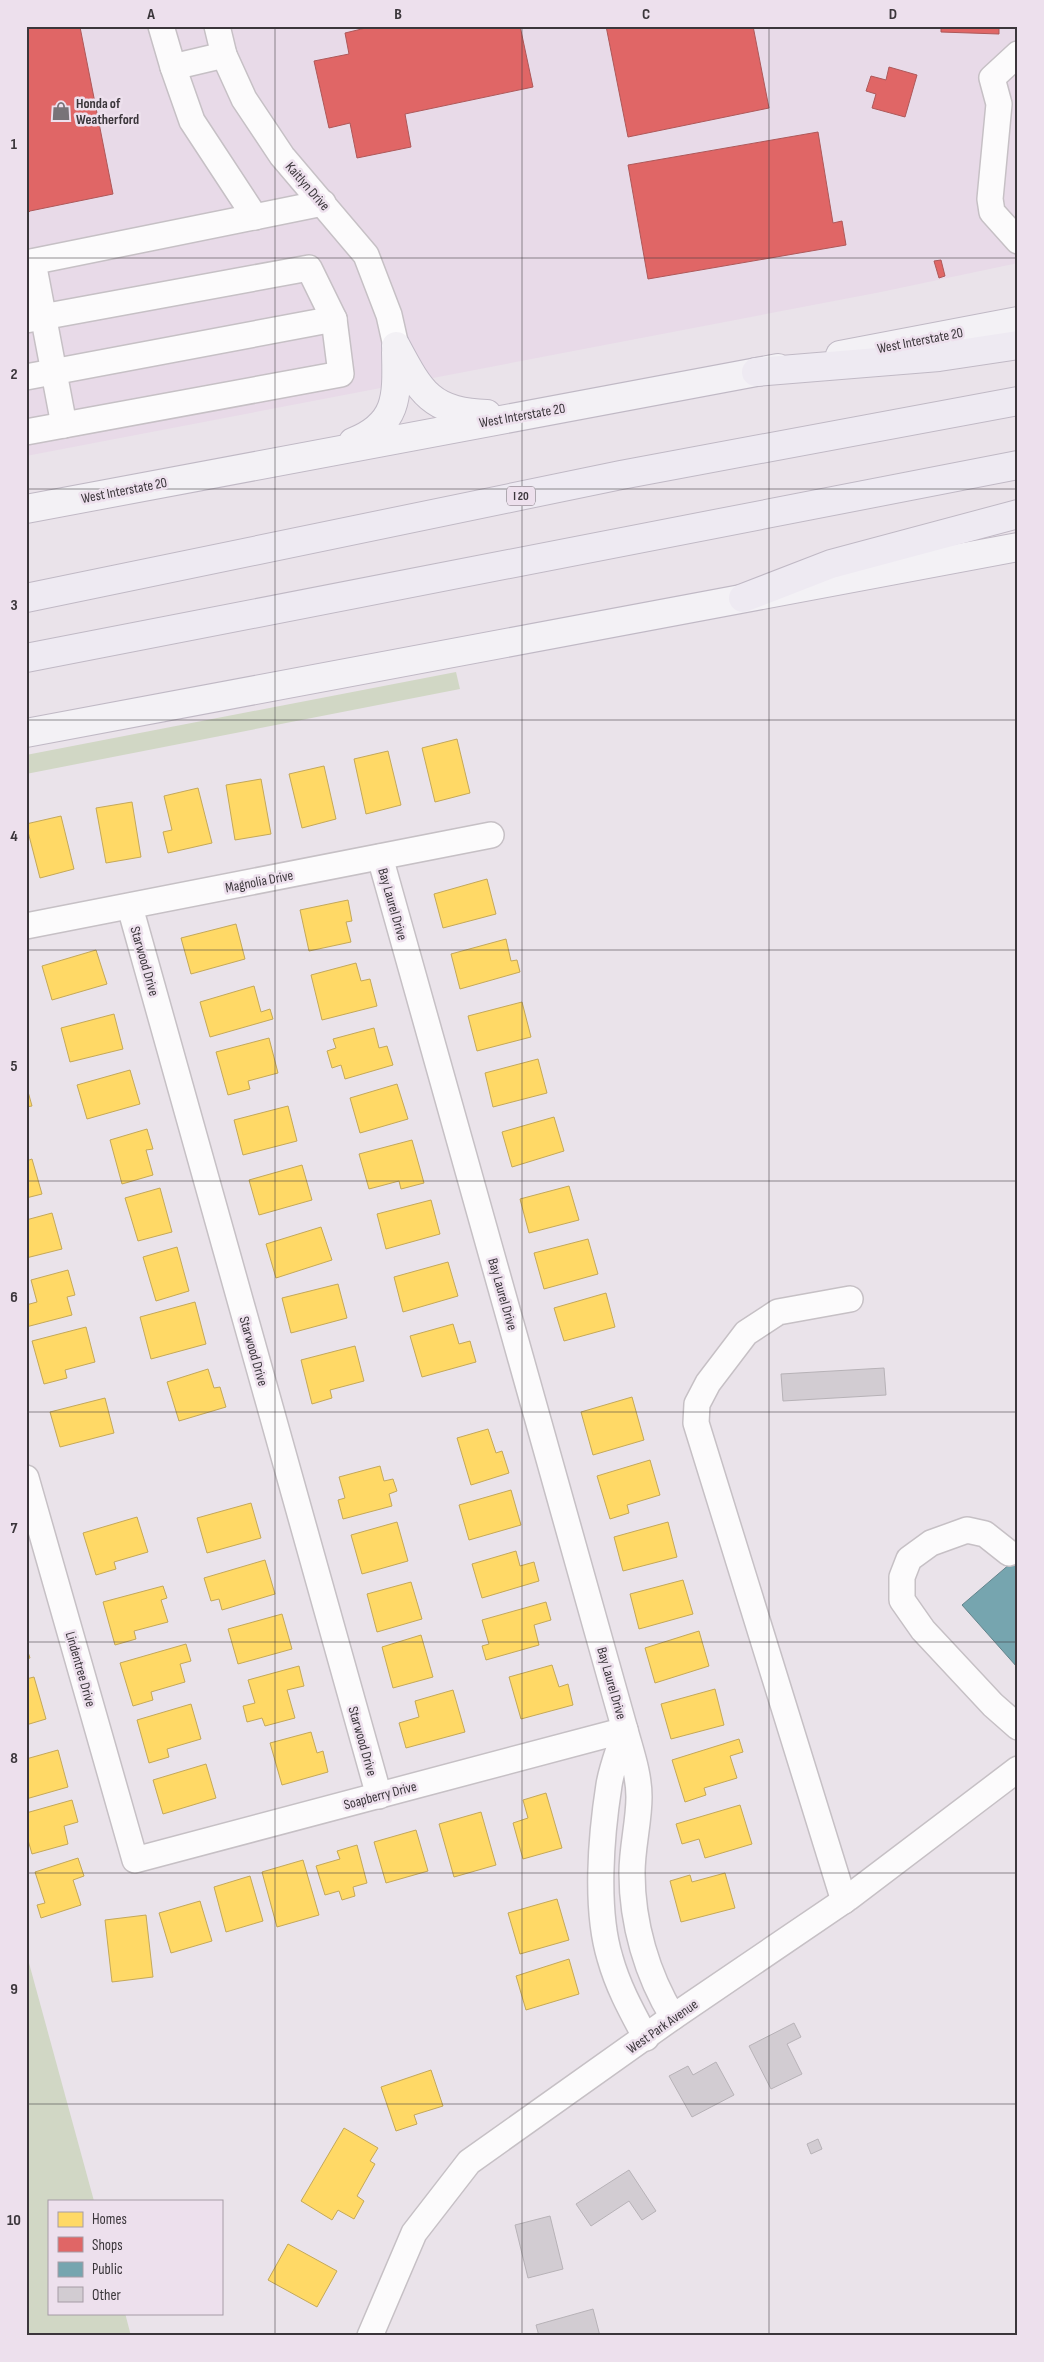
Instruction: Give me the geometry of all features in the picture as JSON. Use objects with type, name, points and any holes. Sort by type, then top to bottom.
[{"type":"highway","points":[[756,372],[939,357],[1018,345]]},
{"type":"highway","name":"I 20","points":[[26,598],[621,476],[1018,401]]},
{"type":"highway","points":[[26,658],[1018,465]]},
{"type":"highway","points":[[743,598],[831,564],[1018,514]]},
{"type":"main road","name":"West Interstate 20","points":[[26,509],[1018,321]]},
{"type":"main road","name":"Kaitlyn Drive","points":[[396,346],[415,381],[430,399],[464,414],[526,415]]},
{"type":"main road","name":"Kaitlyn Drive","points":[[323,453],[359,440],[379,427],[391,411],[397,391],[396,346]]},
{"type":"main road","points":[[26,732],[743,598],[1017,552]]},
{"type":"street","points":[[161,26],[192,121],[255,217]]},
{"type":"street","name":"Kaitlyn Drive","points":[[217,26],[224,55],[244,99],[282,156],[366,255],[389,315],[396,346]]},
{"type":"street","points":[[1018,54],[992,78],[1000,104],[1000,121],[990,199],[992,212],[1018,241]]},
{"type":"street","points":[[173,67],[224,55]]},
{"type":"street","points":[[64,425],[54,372],[35,318],[29,262],[323,203]]},
{"type":"street","points":[[26,432],[341,374],[334,319],[309,268],[35,318]]},
{"type":"street","points":[[26,377],[334,319]]},
{"type":"street","name":"Magnolia Drive","points":[[26,926],[491,835]]},
{"type":"street","name":"Bay Laurel Drive","points":[[380,857],[636,1771],[639,1797],[632,1872],[634,1905],[640,1938],[662,2000],[673,2017]]},
{"type":"street","name":"Starwood Drive","points":[[130,907],[379,1796]]},
{"type":"street","points":[[844,1901],[696,1423],[698,1404],[708,1383],[746,1333],[778,1312],[850,1299]]},
{"type":"street","name":"Lindentree Drive","points":[[26,1478],[135,1860]]},
{"type":"street","points":[[1009,1553],[985,1534],[967,1530],[931,1543],[909,1559],[902,1578],[902,1600],[923,1630],[993,1705],[1018,1727]]},
{"type":"street","name":"Bay Laurel Drive","points":[[625,1730],[609,1783],[601,1871],[603,1927],[610,1958],[624,1997],[646,2038]]},
{"type":"street","name":"Soapberry Drive","points":[[135,1860],[625,1730]]},
{"type":"street","name":"West Park Avenue","points":[[370,2336],[414,2233],[469,2162],[673,2017],[844,1901],[1018,1769]]},
{"type":"street","points":[[601,1871],[632,1872]]},
{"type":"shaded area","points":[[26,26],[1018,26],[1018,263],[881,292],[26,456]]},
{"type":"green space","points":[[456,672],[460,689],[26,774],[26,755]]},
{"type":"green space","points":[[26,1952],[94,2200],[48,2200],[48,2314],[125,2314],[131,2336],[26,2336]]},
{"type":"building: Homes","points":[[457,739],[470,793],[435,802],[422,748]]},
{"type":"building: Homes","points":[[388,751],[401,805],[366,814],[354,759]]},
{"type":"building: Homes","points":[[324,766],[336,819],[302,828],[289,774]]},
{"type":"building: Homes","points":[[261,779],[271,834],[235,840],[226,785]]},
{"type":"building: Homes","points":[[198,788],[212,843],[168,853],[163,832],[172,830],[164,796]]},
{"type":"building: Homes","points":[[132,802],[141,857],[106,863],[96,808]]},
{"type":"building: Homes","points":[[61,816],[74,869],[40,878],[26,824]]},
{"type":"building: Homes","points":[[487,879],[496,914],[443,928],[434,894]]},
{"type":"building: Homes","points":[[348,900],[352,921],[346,922],[351,942],[309,951],[300,910]]},
{"type":"building: Homes","points":[[236,924],[245,959],[191,974],[181,938]]},
{"type":"building: Homes","points":[[506,939],[511,961],[517,960],[520,972],[460,989],[451,954]]},
{"type":"building: Homes","points":[[96,950],[107,984],[52,1000],[42,966]]},
{"type":"building: Homes","points":[[356,963],[361,981],[370,979],[377,1006],[322,1020],[311,975]]},
{"type":"building: Homes","points":[[254,986],[261,1012],[270,1009],[273,1019],[210,1037],[200,1002]]},
{"type":"building: Homes","points":[[522,1002],[531,1037],[477,1051],[468,1016]]},
{"type":"building: Homes","points":[[114,1014],[123,1049],[70,1062],[61,1028]]},
{"type":"building: Homes","points":[[374,1028],[379,1048],[387,1046],[393,1065],[345,1079],[341,1065],[332,1068],[327,1051],[336,1048],[333,1039]]},
{"type":"building: Homes","points":[[269,1038],[278,1073],[248,1081],[250,1089],[228,1095],[216,1052]]},
{"type":"building: Homes","points":[[538,1059],[547,1093],[493,1107],[485,1073]]},
{"type":"building: Homes","points":[[130,1070],[140,1104],[87,1119],[77,1085]]},
{"type":"building: Homes","points":[[397,1084],[408,1119],[360,1133],[350,1098]]},
{"type":"building: Homes","points":[[26,1089],[32,1106],[26,1107]]},
{"type":"building: Homes","points":[[288,1106],[297,1141],[243,1155],[234,1120]]},
{"type":"building: Homes","points":[[554,1117],[564,1151],[512,1167],[502,1132]]},
{"type":"building: Homes","points":[[147,1129],[153,1149],[146,1150],[153,1175],[122,1184],[110,1140]]},
{"type":"building: Homes","points":[[412,1140],[424,1183],[401,1189],[399,1181],[369,1189],[359,1154]]},
{"type":"building: Homes","points":[[32,1159],[42,1194],[26,1198],[26,1161]]},
{"type":"building: Homes","points":[[302,1165],[312,1200],[259,1215],[249,1180]]},
{"type":"building: Homes","points":[[569,1186],[579,1220],[529,1233],[520,1199]]},
{"type":"building: Homes","points":[[160,1188],[172,1232],[138,1241],[125,1198]]},
{"type":"building: Homes","points":[[431,1200],[440,1234],[386,1249],[377,1214]]},
{"type":"building: Homes","points":[[52,1213],[62,1249],[26,1258],[26,1220]]},
{"type":"building: Homes","points":[[321,1227],[332,1260],[276,1278],[266,1244]]},
{"type":"building: Homes","points":[[588,1239],[598,1274],[544,1289],[534,1253]]},
{"type":"building: Homes","points":[[177,1247],[189,1291],[156,1301],[143,1257]]},
{"type":"building: Homes","points":[[448,1262],[458,1296],[403,1312],[394,1277]]},
{"type":"building: Homes","points":[[68,1270],[75,1295],[67,1297],[72,1315],[26,1327],[26,1305],[37,1302],[31,1280]]},
{"type":"building: Homes","points":[[338,1284],[347,1318],[291,1333],[282,1298]]},
{"type":"building: Homes","points":[[606,1293],[615,1327],[564,1341],[554,1308]]},
{"type":"building: Homes","points":[[195,1302],[206,1344],[151,1359],[140,1317]]},
{"type":"building: Homes","points":[[453,1324],[459,1344],[470,1341],[476,1362],[422,1377],[410,1336]]},
{"type":"building: Homes","points":[[86,1327],[95,1362],[65,1370],[67,1378],[44,1384],[32,1341]]},
{"type":"building: Homes","points":[[355,1346],[364,1381],[330,1390],[332,1398],[312,1404],[301,1360]]},
{"type":"building: Homes","points":[[208,1369],[214,1388],[220,1387],[226,1407],[179,1421],[167,1382]]},
{"type":"building: Homes","points":[[632,1397],[644,1440],[593,1455],[581,1412]]},
{"type":"building: Homes","points":[[105,1398],[114,1433],[60,1447],[50,1412]]},
{"type":"building: Homes","points":[[488,1429],[496,1453],[502,1451],[509,1473],[471,1485],[457,1438]]},
{"type":"building: Homes","points":[[650,1460],[660,1495],[627,1505],[629,1513],[610,1519],[597,1476]]},
{"type":"building: Homes","points":[[380,1466],[384,1481],[393,1479],[397,1491],[389,1494],[392,1506],[343,1519],[338,1500],[345,1498],[339,1477]]},
{"type":"building: Homes","points":[[511,1490],[521,1525],[469,1540],[459,1505]]},
{"type":"building: Homes","points":[[251,1503],[261,1538],[207,1553],[197,1518]]},
{"type":"building: Homes","points":[[137,1517],[148,1552],[114,1562],[116,1569],[96,1575],[83,1533]]},
{"type":"building: Homes","points":[[397,1522],[408,1561],[362,1574],[351,1535]]},
{"type":"building: Homes","points":[[668,1522],[677,1557],[623,1571],[614,1537]]},
{"type":"building: Homes","points":[[516,1551],[520,1566],[534,1562],[539,1581],[482,1598],[472,1564]]},
{"type":"building: Homes","points":[[265,1560],[275,1594],[222,1610],[219,1599],[211,1601],[204,1578]]},
{"type":"building: Homes","points":[[683,1580],[693,1614],[639,1629],[630,1594]]},
{"type":"building: Homes","points":[[411,1582],[422,1619],[377,1632],[367,1594]]},
{"type":"building: Homes","points":[[163,1586],[167,1598],[161,1600],[168,1622],[134,1631],[136,1639],[115,1645],[103,1602]]},
{"type":"building: Homes","points":[[546,1602],[551,1620],[534,1625],[539,1645],[486,1660],[482,1646],[489,1644],[482,1620]]},
{"type":"building: Homes","points":[[282,1614],[292,1649],[238,1664],[228,1629]]},
{"type":"building: Homes","points":[[699,1631],[709,1666],[655,1683],[645,1648]]},
{"type":"building: Homes","points":[[421,1635],[433,1677],[393,1688],[382,1647]]},
{"type":"building: Homes","points":[[186,1644],[191,1661],[180,1664],[185,1682],[151,1692],[153,1700],[133,1706],[120,1663]]},
{"type":"building: Homes","points":[[26,1646],[30,1658],[26,1659]]},
{"type":"building: Homes","points":[[552,1665],[559,1687],[568,1684],[573,1705],[521,1719],[509,1677]]},
{"type":"building: Homes","points":[[299,1666],[304,1686],[287,1690],[295,1718],[265,1726],[262,1718],[247,1722],[243,1706],[255,1703],[248,1680]]},
{"type":"building: Homes","points":[[34,1677],[46,1719],[26,1725],[26,1679]]},
{"type":"building: Homes","points":[[715,1689],[724,1725],[671,1739],[661,1704]]},
{"type":"building: Homes","points":[[453,1690],[465,1732],[406,1748],[399,1723],[419,1717],[415,1701]]},
{"type":"building: Homes","points":[[191,1704],[201,1739],[167,1749],[169,1757],[149,1763],[137,1720]]},
{"type":"building: Homes","points":[[311,1732],[317,1753],[323,1751],[328,1772],[282,1785],[270,1743]]},
{"type":"building: Homes","points":[[739,1739],[743,1752],[730,1756],[737,1778],[704,1788],[706,1795],[685,1802],[672,1760]]},
{"type":"building: Homes","points":[[58,1750],[68,1787],[26,1799],[26,1759]]},
{"type":"building: Homes","points":[[206,1764],[216,1798],[163,1814],[153,1780]]},
{"type":"building: Homes","points":[[546,1793],[562,1848],[523,1859],[513,1823],[528,1818],[523,1800]]},
{"type":"building: Homes","points":[[72,1800],[78,1822],[64,1826],[68,1844],[32,1854],[26,1833],[26,1813]]},
{"type":"building: Homes","points":[[740,1805],[752,1844],[705,1858],[699,1839],[682,1844],[676,1824]]},
{"type":"building: Homes","points":[[481,1812],[496,1865],[454,1877],[439,1824]]},
{"type":"building: Homes","points":[[416,1830],[428,1871],[386,1883],[374,1842]]},
{"type":"building: Homes","points":[[357,1845],[367,1883],[353,1887],[355,1896],[342,1900],[339,1891],[325,1895],[316,1866],[340,1859],[337,1851]]},
{"type":"building: Homes","points":[[78,1858],[84,1876],[73,1880],[81,1905],[41,1918],[37,1905],[45,1903],[35,1872]]},
{"type":"building: Homes","points":[[303,1860],[319,1915],[277,1927],[262,1872]]},
{"type":"building: Homes","points":[[725,1873],[735,1908],[681,1922],[670,1881],[690,1875],[692,1882]]},
{"type":"building: Homes","points":[[250,1876],[263,1921],[226,1932],[214,1887]]},
{"type":"building: Homes","points":[[557,1899],[569,1940],[520,1954],[508,1913]]},
{"type":"building: Homes","points":[[200,1901],[212,1941],[171,1953],[159,1913]]},
{"type":"building: Homes","points":[[146,1915],[153,1977],[112,1982],[105,1920]]},
{"type":"building: Homes","points":[[569,1959],[579,1994],[526,2010],[516,1976]]},
{"type":"building: Homes","points":[[431,2070],[443,2106],[414,2115],[417,2124],[396,2131],[381,2087]]},
{"type":"building: Homes","points":[[344,2128],[378,2148],[370,2161],[375,2164],[357,2196],[364,2201],[354,2219],[338,2210],[332,2220],[301,2201]]},
{"type":"building: Homes","points":[[288,2244],[337,2271],[317,2307],[268,2280]]},
{"type":"building: Shops","name":"Honda of Weatherford","points":[[26,26],[85,26],[80,27],[113,194],[30,211],[26,215]]},
{"type":"building: Shops","points":[[374,26],[520,26],[533,87],[405,114],[411,147],[357,158],[350,123],[329,128],[314,61],[349,54],[345,33]]},
{"type":"building: Shops","points":[[606,26],[753,26],[769,108],[628,137]]},
{"type":"building: Shops","points":[[941,26],[999,26],[999,34],[941,32]]},
{"type":"building: Shops","points":[[889,67],[917,75],[905,117],[872,108],[876,94],[866,91],[871,76],[886,80]]},
{"type":"building: Shops","points":[[818,132],[833,223],[842,221],[846,245],[648,279],[628,165]]},
{"type":"building: Shops","points":[[941,260],[945,276],[939,278],[934,261]]},
{"type":"building: Public","points":[[1018,1557],[1018,1667],[1017,1667],[962,1605]]},
{"type":"building: Other","points":[[884,1368],[886,1395],[783,1401],[781,1374]]},
{"type":"building: Other","points":[[794,2023],[801,2037],[787,2044],[802,2074],[771,2089],[749,2046]]},
{"type":"building: Other","points":[[716,2062],[734,2095],[692,2117],[669,2076],[688,2066],[693,2075]]},
{"type":"building: Other","points":[[818,2139],[822,2149],[811,2154],[807,2144]]},
{"type":"building: Other","points":[[629,2170],[656,2211],[642,2220],[629,2201],[591,2226],[576,2204]]},
{"type":"building: Other","points":[[550,2216],[563,2269],[528,2278],[515,2225]]},
{"type":"building: Other","points":[[593,2309],[600,2336],[539,2336],[536,2325]]},
{"type":"place","name":"Honda of Weatherford","points":[[61,111]]}]
